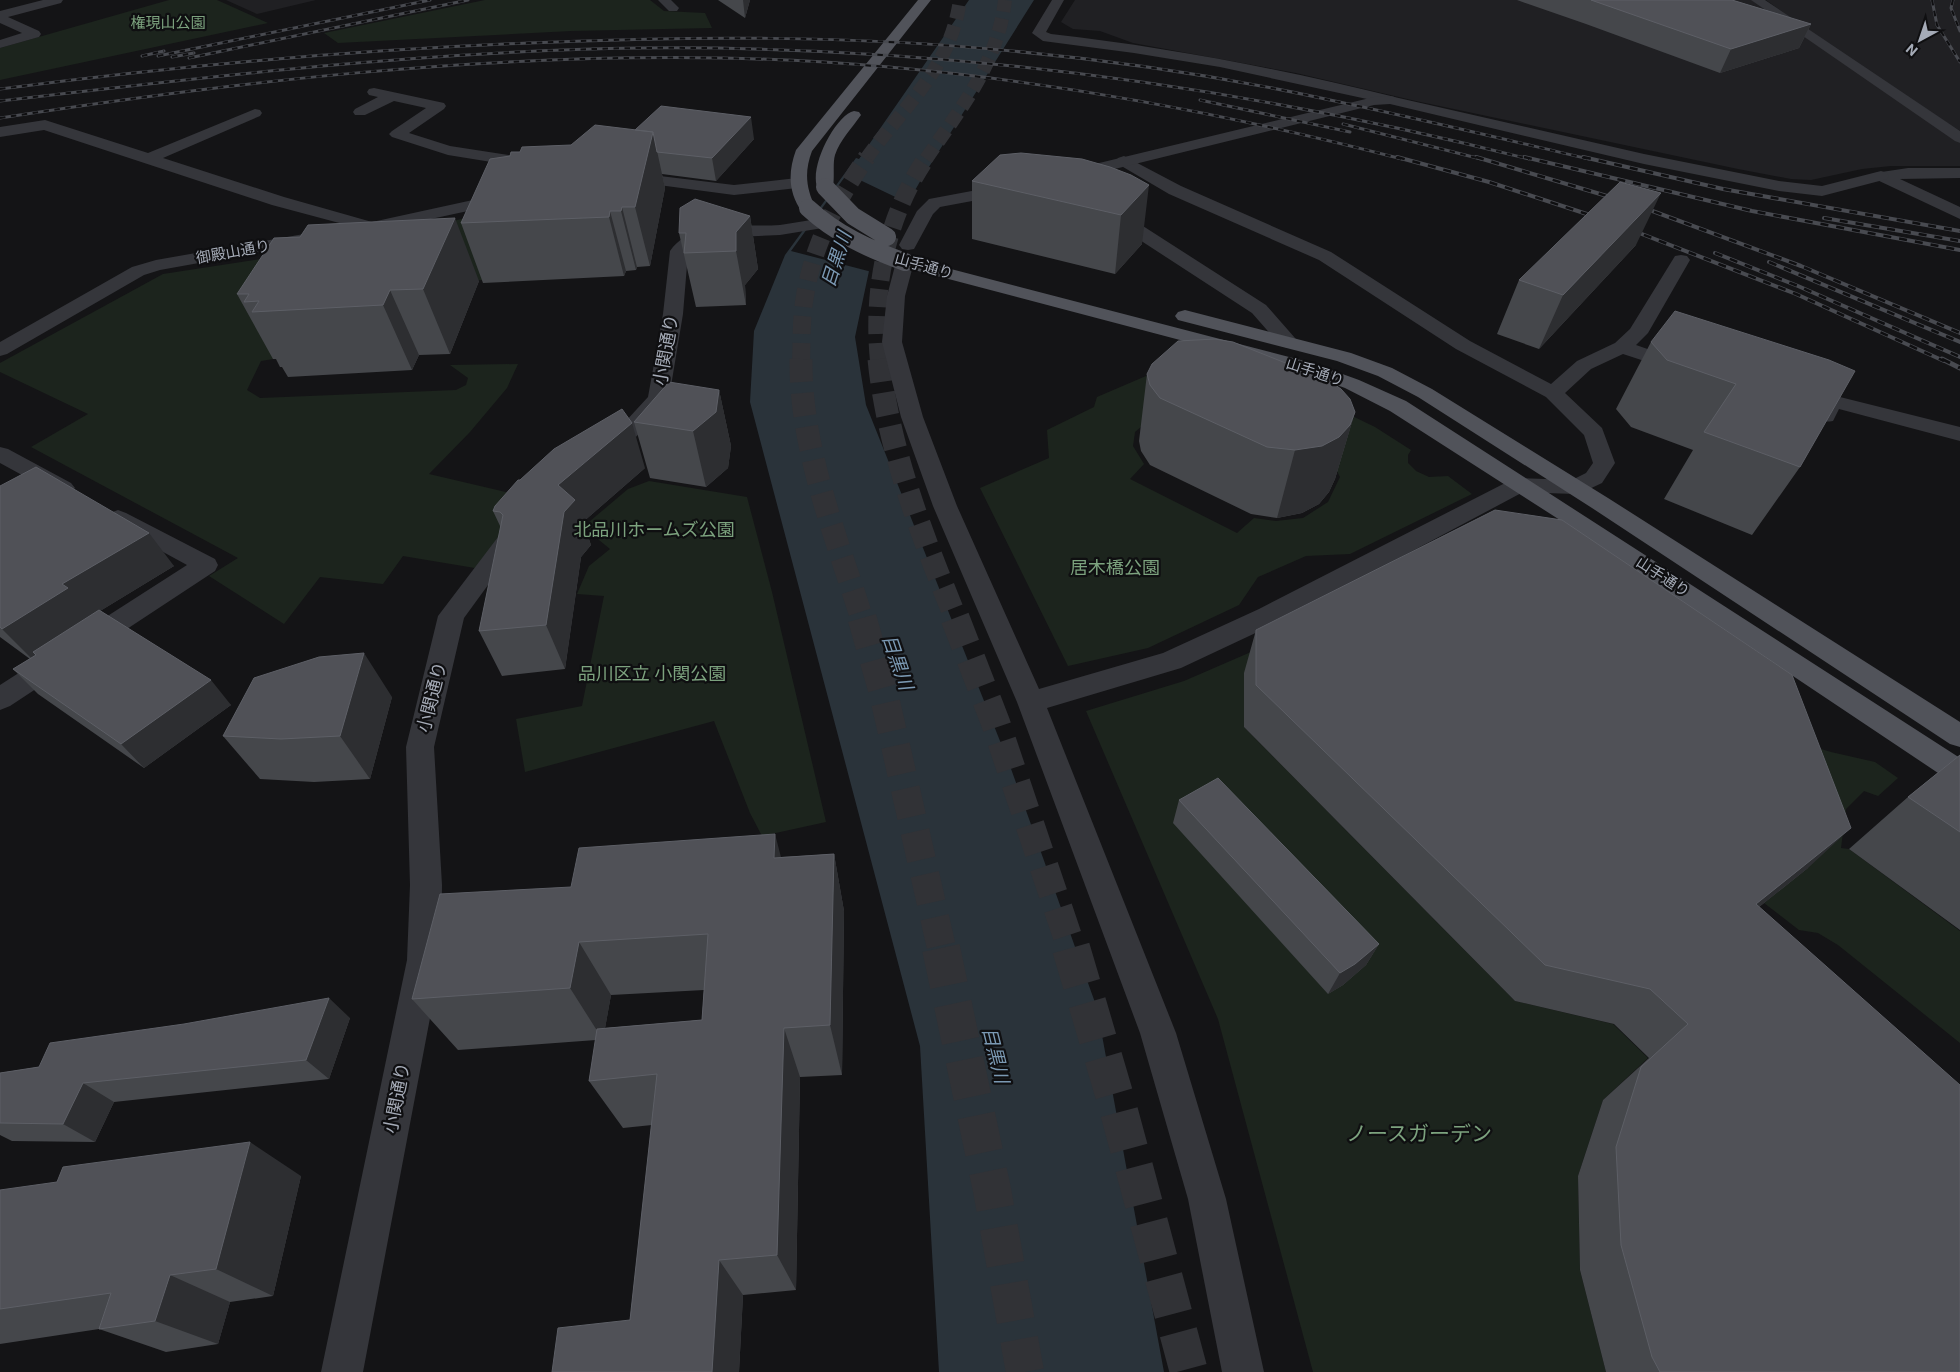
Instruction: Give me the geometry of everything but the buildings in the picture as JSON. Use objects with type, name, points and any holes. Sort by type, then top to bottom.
[{"type":"main road","points":[[816,216],[800,195],[797,183],[800,161],[804,150],[925,0]]},
{"type":"main road","name":"山手通り","points":[[861,106],[837,137],[828,153],[823,170],[825,187],[834,200],[859,222],[884,236],[906,253],[1314,371],[1352,384],[1398,406],[1519,486],[1571,517],[1960,774]]},
{"type":"main road","name":"山手通り","points":[[816,216],[865,245],[1035,278]]},
{"type":"main road","name":"山手通り","points":[[1167,311],[1344,357],[1385,372],[1425,393],[1575,487],[1960,736]]},
{"type":"street","points":[[0,16],[57,0]]},
{"type":"street","points":[[1058,0],[1039,33],[1048,38],[1124,47],[1232,64],[1644,159],[1779,186],[1822,191],[1881,176],[1908,173],[1960,173]]},
{"type":"street","points":[[1757,0],[1960,138]]},
{"type":"street","points":[[0,16],[34,34],[0,44]]},
{"type":"street","points":[[374,92],[439,106],[397,134],[448,150],[553,167]]},
{"type":"street","points":[[360,112],[392,96]]},
{"type":"street","points":[[1081,194],[1057,178],[1374,101],[1390,100]]},
{"type":"street","points":[[150,158],[255,113]]},
{"type":"street","points":[[0,132],[45,125],[278,201],[372,226]]},
{"type":"street","points":[[1031,702],[1171,661],[1268,616],[1519,486],[1575,487],[1594,478],[1604,463],[1594,433],[1553,393],[1463,345],[1325,256],[1175,190],[1124,161]]},
{"type":"street","points":[[610,175],[734,190],[797,183]]},
{"type":"street","points":[[1881,176],[1960,214]]},
{"type":"street","points":[[1020,186],[935,204],[926,211],[906,253],[896,296],[892,342],[912,417],[945,506],[1031,702],[1158,1033],[1207,1199],[1243,1372]]},
{"type":"street","points":[[715,218],[734,190]]},
{"type":"street","name":"御殿山通り","points":[[0,350],[138,272],[156,265],[330,235],[525,194]]},
{"type":"street","points":[[1097,204],[1259,309],[1288,342]]},
{"type":"street","name":"小関通り","points":[[585,465],[622,439],[658,398],[673,314],[679,252],[715,218],[780,230],[816,216]]},
{"type":"street","points":[[1553,393],[1584,365],[1622,347],[1638,333],[1681,260]]},
{"type":"street","points":[[1622,347],[1695,372]]},
{"type":"street","points":[[1797,406],[1825,416],[1832,401],[1960,434]]},
{"type":"street","points":[[0,454],[206,565],[0,699]]},
{"type":"street","name":"小関通り","points":[[342,1372],[424,960],[426,885],[420,746],[424,728],[451,616],[511,534],[538,505]]},
{"type":"shaded area","points":[[226,0],[316,0],[257,14]]},
{"type":"shaded area","points":[[1075,0],[1752,0],[1960,143],[1960,166],[1891,166],[1862,169],[1811,180],[1791,179],[1416,101],[1296,73],[1133,43],[1100,31],[1073,29],[1061,22]]},
{"type":"shaded area","points":[[1766,0],[1960,0],[1960,131],[1838,52]]},
{"type":"green space","name":"権現山公園","points":[[169,0],[217,0],[268,23],[0,80],[0,48]]},
{"type":"green space","points":[[485,0],[650,0],[664,11],[705,13],[712,28],[571,31],[338,43],[324,33]]},
{"type":"green space","points":[[499,211],[483,280],[449,282],[299,313],[273,359],[261,361],[247,390],[260,398],[456,390],[466,385],[468,378],[450,365],[518,364],[507,388],[470,432],[429,474],[531,498],[475,568],[403,556],[383,584],[320,577],[284,624],[209,576],[238,558],[31,447],[88,414],[0,372],[0,363],[163,274],[307,252]]},
{"type":"green space","name":"居木橋公園","points":[[1146,376],[1172,387],[1309,395],[1375,427],[1411,450],[1408,455],[1408,463],[1416,471],[1429,477],[1448,476],[1472,494],[1350,554],[1306,556],[1258,577],[1239,605],[1148,648],[1068,666],[980,488],[1049,458],[1047,430],[1094,407],[1097,397]],"holes":[[[1157,413],[1327,452],[1340,477],[1328,502],[1303,518],[1276,521],[1254,518],[1237,533],[1130,479],[1144,464],[1133,446],[1135,432]]]},
{"type":"green space","name":"北品川ホームズ公園","points":[[649,481],[747,497],[772,592],[826,822],[762,836],[750,813],[714,721],[525,772],[516,719],[582,706],[604,596],[577,594],[589,566],[610,549],[583,527],[628,489]]},
{"type":"green space","name":"ノースガーデン","points":[[1251,652],[1244,727],[1515,1001],[1613,1024],[1648,1058],[1603,1100],[1578,1176],[1580,1270],[1606,1372],[1313,1372],[1218,1019],[1086,711],[1184,681]]},
{"type":"green space","points":[[1761,731],[1831,752],[1875,762],[1898,778],[1878,796],[1864,791],[1846,809],[1841,848],[1849,849],[1960,931],[1960,1043],[1838,945],[1818,933],[1799,930],[1764,903],[1808,868]]},
{"type":"water","name":"目黒川","points":[[969,0],[1034,0],[922,178],[869,271],[855,337],[866,405],[1010,766],[1097,1008],[1164,1372],[939,1372],[920,1046],[750,402],[754,331],[785,255],[856,158],[859,159]]},
{"type":"pier","points":[[852,167],[852,172],[862,181],[910,204],[872,272],[791,251]]},
{"type":"tunnel","points":[[866,159],[936,67],[947,47],[955,25],[960,0]]},
{"type":"tunnel","points":[[926,159],[965,103],[986,65],[995,44],[1005,0]]},
{"type":"tunnel","points":[[801,360],[804,304],[814,259],[836,206],[867,157]]},
{"type":"tunnel","points":[[879,361],[878,307],[885,254],[901,204],[927,157]]},
{"type":"tunnel","points":[[879,359],[883,393],[898,459],[919,524],[956,619]]},
{"type":"tunnel","points":[[801,360],[806,426],[813,458],[831,524],[862,619]]},
{"type":"tunnel","points":[[862,618],[883,691],[942,950]]},
{"type":"tunnel","points":[[955,618],[996,724],[1072,950]]},
{"type":"tunnel","points":[[941,948],[992,1190],[1025,1372]]},
{"type":"tunnel","points":[[1071,948],[1117,1104],[1189,1372]]},
{"type":"railway","points":[[158,56],[430,0]]},
{"type":"railway","points":[[189,58],[468,0]]},
{"type":"railway","points":[[1932,0],[1937,25],[1960,62]]},
{"type":"railway","points":[[1953,0],[1951,8],[1960,31]]},
{"type":"railway","points":[[0,89],[264,60],[463,46],[710,38],[891,42],[1052,55],[1211,77],[1362,107],[1589,159]]},
{"type":"railway","points":[[0,101],[240,74],[400,59],[560,50],[640,48],[752,49],[864,54],[1088,75],[1200,91],[1310,110],[1420,133],[1529,159]]},
{"type":"railway","points":[[142,56],[164,51]]},
{"type":"railway","points":[[172,57],[194,53]]},
{"type":"railway","points":[[0,118],[179,92],[450,65],[540,60],[721,58],[892,67],[1064,89],[1150,103],[1235,120],[1319,138],[1402,159]]},
{"type":"railway","points":[[1200,100],[1350,132]]},
{"type":"railway","points":[[1343,124],[1481,159]]},
{"type":"railway","points":[[1397,157],[1489,182],[1599,218]]},
{"type":"railway","points":[[1476,157],[1617,199]]},
{"type":"railway","points":[[1524,157],[1752,211],[1960,250]]},
{"type":"railway","points":[[1583,157],[1723,189],[1960,231]]},
{"type":"railway","points":[[1639,206],[1801,266],[1960,333]]},
{"type":"railway","points":[[1824,218],[1960,241]]},
{"type":"railway","points":[[1629,229],[1796,294],[1944,361]]},
{"type":"railway","points":[[1715,253],[1798,286],[1960,357]]},
{"type":"railway","points":[[1769,262],[1960,342]]},
{"type":"railway","points":[[1942,359],[1960,368]]},
{"type":"park label","name":"品川区立 小関公園","points":[[652,674]]}]
